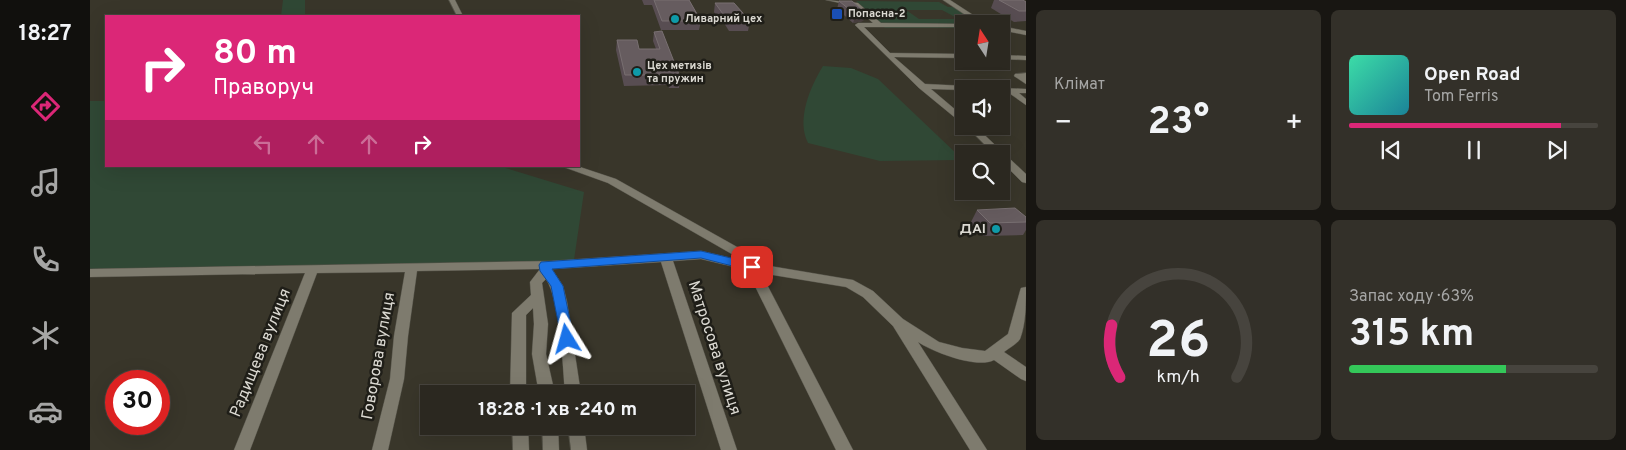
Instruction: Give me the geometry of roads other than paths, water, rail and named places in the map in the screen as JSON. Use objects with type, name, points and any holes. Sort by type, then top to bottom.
[{"type":"street","points":[[452,0],[460,15]]},
{"type":"street","points":[[829,0],[856,4],[879,25]]},
{"type":"street","points":[[946,0],[970,15]]},
{"type":"street","points":[[955,25],[858,25],[888,55],[955,114]]},
{"type":"street","points":[[1010,28],[1026,28]]},
{"type":"street","points":[[1010,30],[1026,33]]},
{"type":"street","points":[[888,55],[955,56]]},
{"type":"street","points":[[1010,57],[1026,58]]},
{"type":"street","points":[[1026,75],[1018,76],[1026,82]]},
{"type":"street","points":[[922,86],[955,88]]},
{"type":"street","points":[[1012,90],[1026,91]]},
{"type":"street","points":[[1012,90],[1026,103]]},
{"type":"street","points":[[980,135],[990,145]]},
{"type":"street","points":[[1010,164],[1026,180]]},
{"type":"street","points":[[569,167],[612,180],[769,270]]},
{"type":"street","points":[[90,273],[313,268],[546,268],[701,255],[752,267],[849,283],[868,294],[898,322],[934,346],[962,354],[987,357],[1014,337],[1026,291]]},
{"type":"street","name":"Матросова вулиця","points":[[666,257],[729,450]]},
{"type":"street","name":"Говорова вулиця","points":[[380,450],[397,379],[401,336],[412,267]]},
{"type":"street","points":[[752,267],[845,450]]},
{"type":"street","name":"Радищева вулиця","points":[[242,450],[313,268]]},
{"type":"street","points":[[545,385],[539,354],[541,324],[536,282],[546,268]]},
{"type":"street","points":[[546,268],[557,286],[565,320],[572,385]]},
{"type":"street","points":[[517,385],[516,366],[519,313],[538,296]]},
{"type":"street","points":[[898,322],[979,450]]},
{"type":"street","points":[[924,362],[927,352],[939,348]]},
{"type":"street","points":[[994,352],[1026,375]]},
{"type":"street","points":[[520,435],[521,450]]},
{"type":"street","points":[[550,435],[551,450]]},
{"type":"street","points":[[577,435],[579,450]]},
{"type":"place","name":"Попасна-2","points":[[837,14]]},
{"type":"place","name":"Ливарний цех","points":[[675,19]]},
{"type":"place","name":"Цех метизів та пружин","points":[[637,72]]},
{"type":"place","name":"ДАІ","points":[[996,229]]}]
